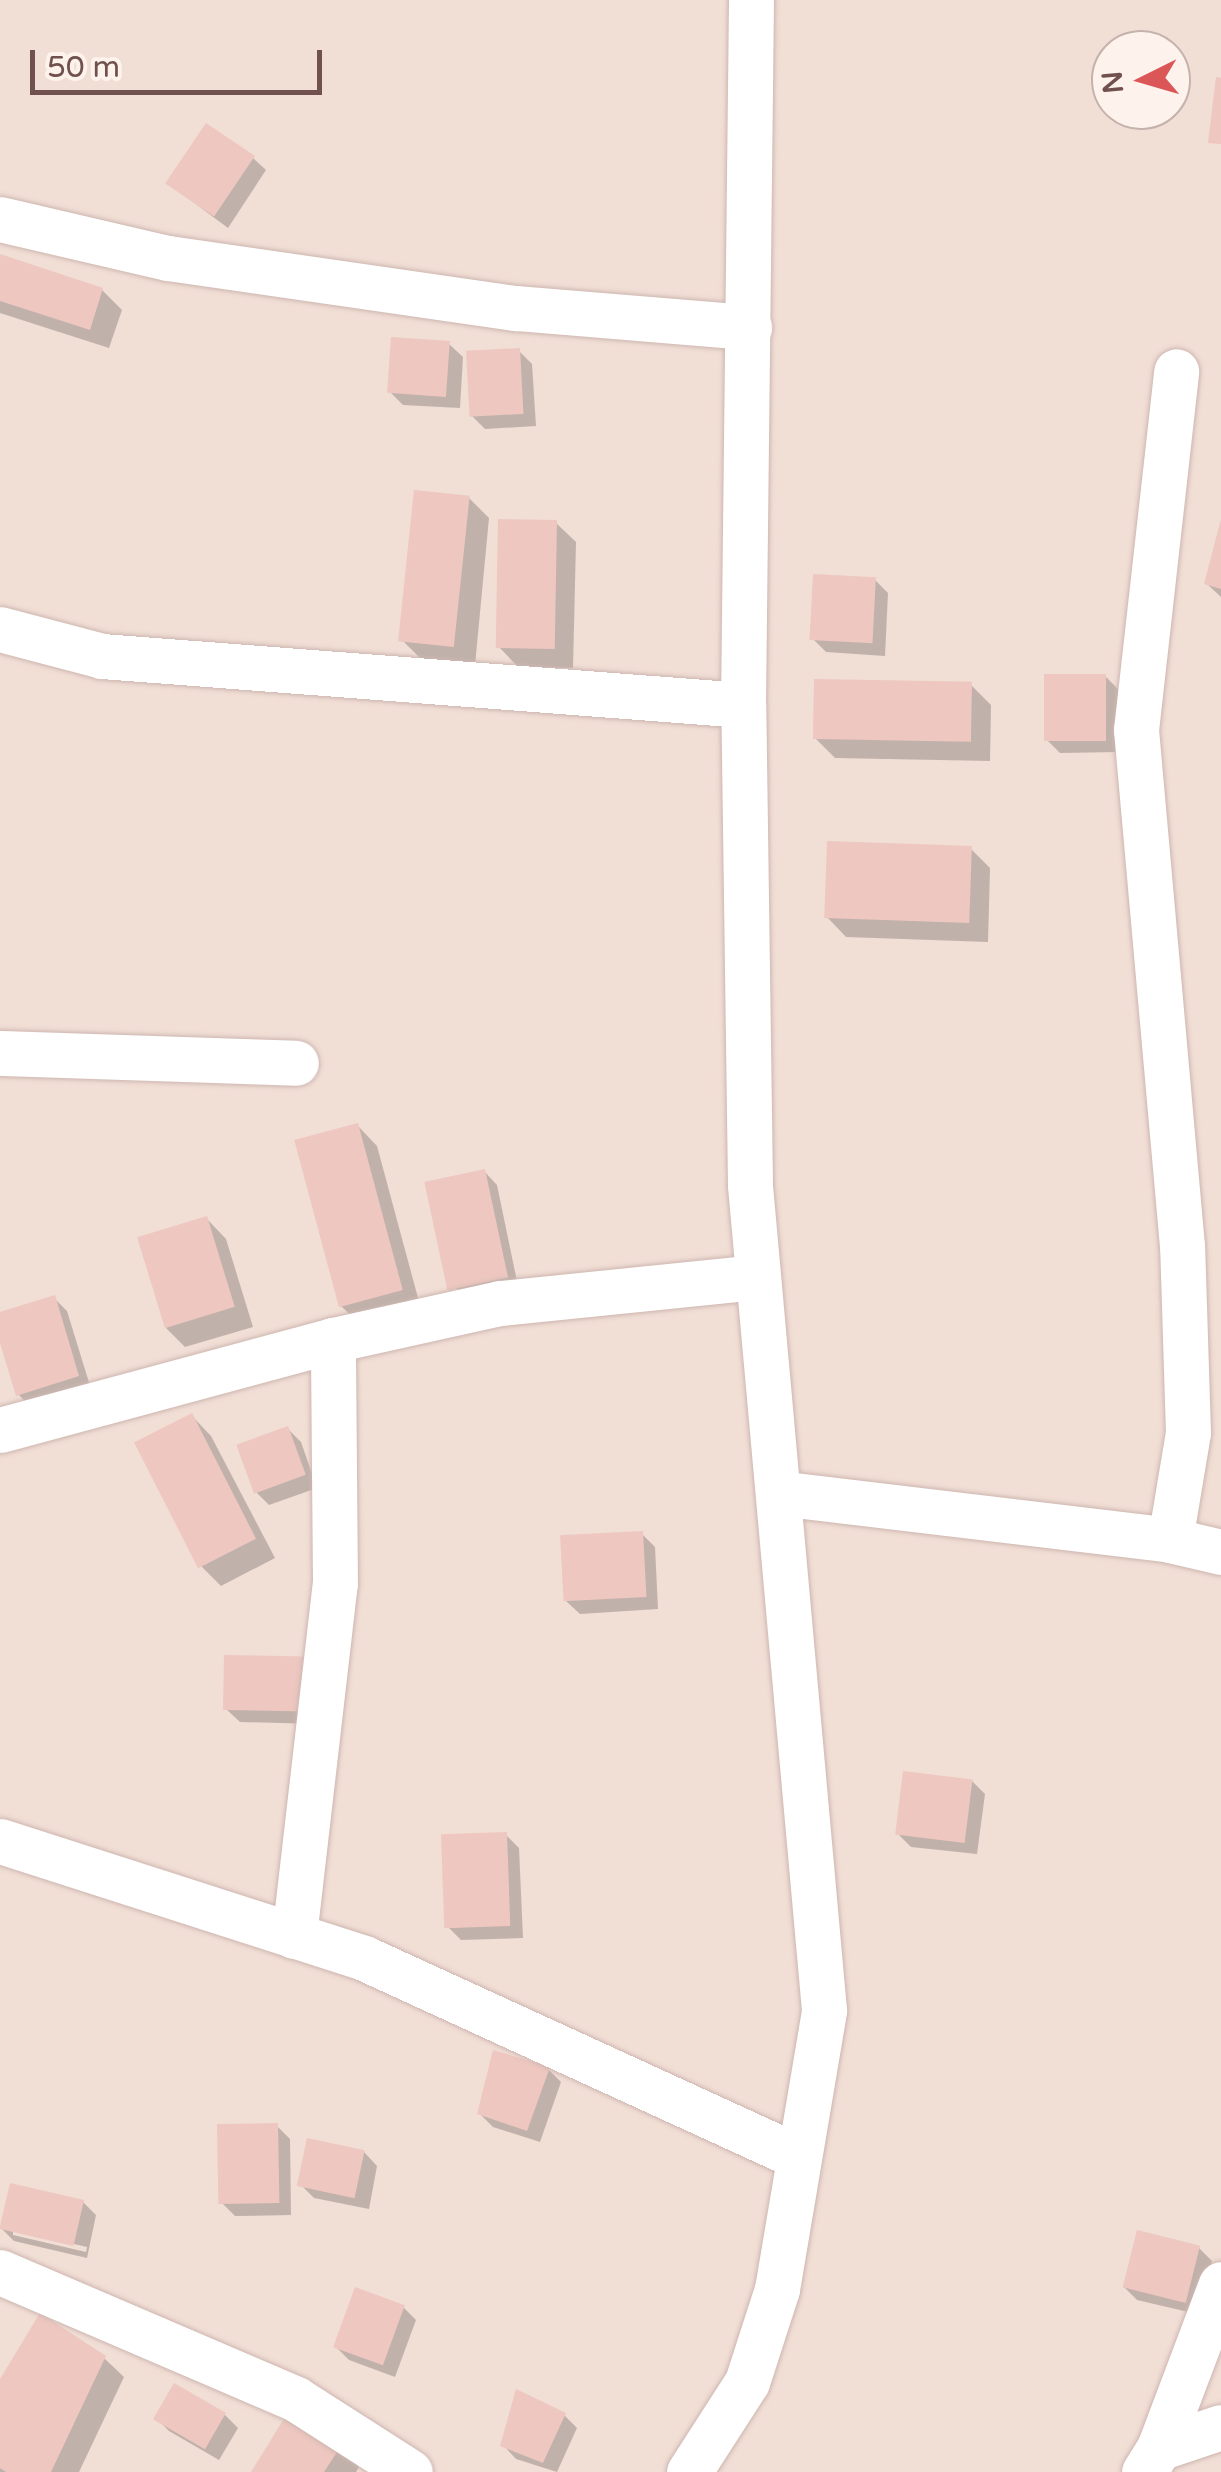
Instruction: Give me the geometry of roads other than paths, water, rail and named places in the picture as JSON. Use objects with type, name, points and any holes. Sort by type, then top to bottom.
[{"type":"street","points":[[689,2472],[747,2382],[777,2289],[824,2010],[750,1185],[742,705],[751,0]]},
{"type":"street","points":[[0,219],[168,258],[516,308],[749,327]]},
{"type":"street","points":[[1170,1540],[1188,1433],[1182,1246],[1136,730],[1176,371]]},
{"type":"street","points":[[0,629],[102,656],[742,705]]},
{"type":"street","points":[[0,1053],[296,1064]]},
{"type":"street","points":[[0,1430],[333,1340],[500,1303],[758,1277]]},
{"type":"street","points":[[294,1936],[334,1584],[333,1340]]},
{"type":"street","points":[[778,1493],[1170,1540],[1221,1552]]},
{"type":"street","points":[[0,1841],[364,1958],[799,2157]]},
{"type":"street","points":[[0,2272],[296,2399],[410,2472]]},
{"type":"street","points":[[1152,2460],[1221,2284]]},
{"type":"street","points":[[1152,2460],[1221,2426]]}]
